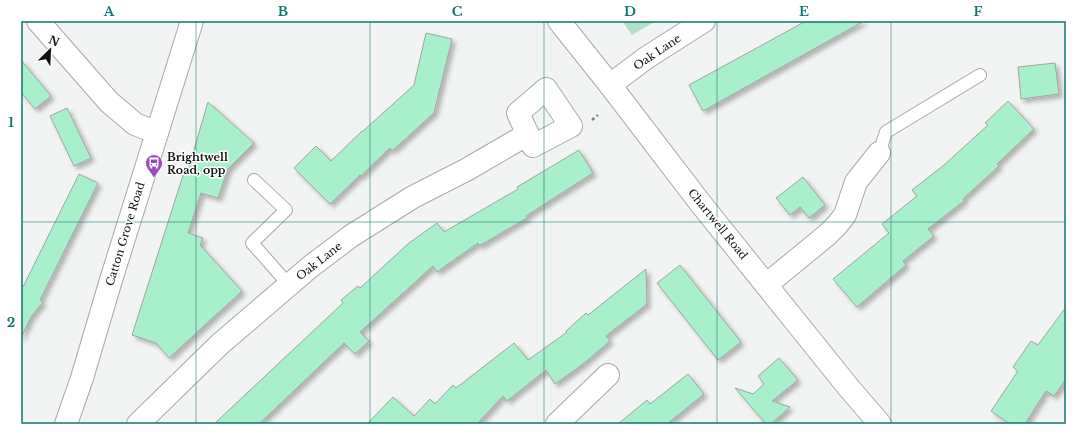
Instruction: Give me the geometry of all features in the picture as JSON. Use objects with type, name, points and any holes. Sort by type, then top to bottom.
[{"type":"main road","points":[[38,21],[109,102],[134,124],[157,133]]},
{"type":"main road","name":"Catton Grove Road","points":[[66,424],[82,378],[113,273],[192,21]]},
{"type":"main road","name":"Chartwell Road","points":[[559,21],[701,204],[849,388],[880,424]]},
{"type":"main road","name":"Oak Lane","points":[[610,85],[646,58],[704,21]]},
{"type":"main road","name":"Oak Lane","points":[[138,424],[220,344],[310,267],[351,236],[413,197],[466,170],[528,134]]},
{"type":"main road","points":[[766,285],[837,225],[845,215],[856,182],[879,153]]},
{"type":"main road","points":[[557,424],[608,375]]},
{"type":"lane","points":[[879,153],[886,132],[980,75]]},
{"type":"lane","points":[[254,180],[286,210],[252,243],[289,285]]},
{"type":"green space","points":[[622,21],[656,21],[632,35]]},
{"type":"building","points":[[806,21],[864,21],[703,111],[689,85]]},
{"type":"building","points":[[426,33],[452,39],[434,113],[392,151],[390,148],[330,204],[294,168],[316,146],[331,161],[414,85]]},
{"type":"building","points":[[21,60],[51,96],[35,109],[21,92]]},
{"type":"building","points":[[1055,63],[1059,94],[1021,99],[1018,67]]},
{"type":"building","points":[[1008,101],[1034,129],[997,164],[999,166],[963,199],[964,201],[928,229],[934,236],[903,261],[906,265],[857,307],[833,279],[889,233],[882,224],[917,196],[912,190],[944,165],[988,125],[985,123]]},
{"type":"building","points":[[208,102],[254,143],[228,169],[218,198],[201,193],[188,233],[203,238],[200,245],[242,291],[169,358],[156,343],[132,335],[185,169],[188,170]]},
{"type":"building","points":[[67,108],[91,158],[74,166],[50,116]]},
{"type":"building","points":[[579,150],[593,173],[526,216],[527,218],[479,246],[478,243],[437,272],[433,266],[360,332],[369,341],[355,354],[344,343],[259,424],[214,424],[343,303],[341,300],[358,286],[360,288],[409,243],[437,223],[444,232],[518,189],[517,187]]},
{"type":"building","points":[[79,174],[98,183],[40,300],[43,302],[31,317],[21,338],[21,285],[23,287]]},
{"type":"building","points":[[803,177],[825,205],[809,218],[800,207],[790,215],[776,198]]},
{"type":"building","points":[[680,265],[741,342],[718,360],[657,283]]},
{"type":"building","points":[[646,269],[647,304],[606,336],[610,341],[583,364],[555,384],[546,370],[507,401],[503,396],[477,424],[367,424],[393,397],[414,416],[430,399],[435,404],[453,385],[456,388],[514,343],[528,360],[567,332],[566,331],[586,313],[588,315]]},
{"type":"building","points":[[1066,307],[1066,379],[1054,396],[1046,391],[1025,424],[1010,424],[991,411],[1018,371],[1013,367],[1031,341],[1038,345]]},
{"type":"building","points":[[779,358],[798,380],[772,401],[790,407],[771,424],[766,424],[735,388],[753,394],[764,384],[758,376]]},
{"type":"building","points":[[688,374],[704,394],[667,424],[618,424],[647,400],[650,404]]},
{"type":"place","name":"Brightwell Road, opp","points":[[154,178]]}]
